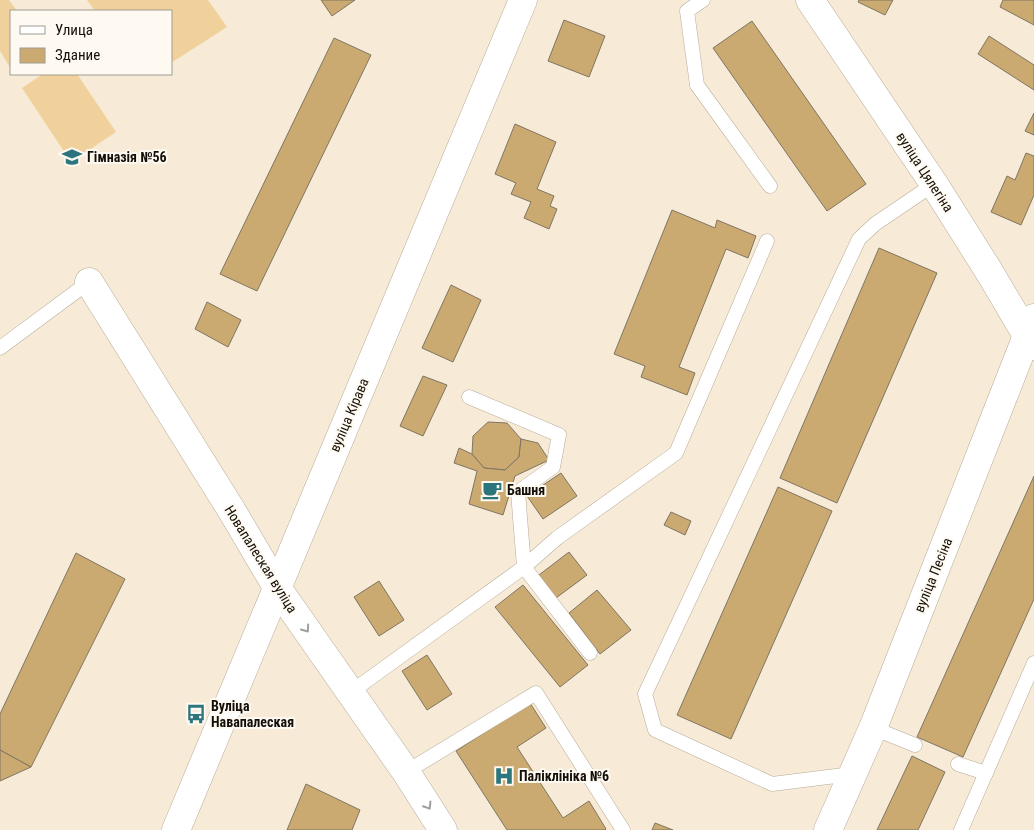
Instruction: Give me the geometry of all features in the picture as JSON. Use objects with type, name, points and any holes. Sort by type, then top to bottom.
[{"type":"street","name":"вуліца Кірава","points":[[176,830],[523,0]]},
{"type":"street","name":"вуліца Цялегіна","points":[[810,0],[1032,334]]},
{"type":"street","name":"Новапалеская вуліца","points":[[89,282],[232,511],[278,589],[406,772],[443,830]]},
{"type":"street","name":"вуліца Песіна","points":[[828,830],[873,728],[1011,379],[1013,369],[1032,334]]},
{"type":"lane","points":[[703,0],[687,12],[697,85],[770,186]]},
{"type":"lane","points":[[852,774],[772,784],[655,730],[645,694],[859,239],[875,224],[934,184]]},
{"type":"lane","points":[[351,692],[524,567],[557,538],[676,453],[767,241]]},
{"type":"lane","points":[[0,348],[89,282]]},
{"type":"lane","points":[[469,397],[559,435],[553,467],[518,492],[524,567],[590,653]]},
{"type":"lane","points":[[961,830],[1034,664]]},
{"type":"lane","points":[[406,772],[536,694],[623,830]]},
{"type":"lane","points":[[873,728],[915,745]]},
{"type":"lane","points":[[958,764],[986,773]]},
{"type":"shaded area","points":[[0,0],[9,0],[16,10],[10,10],[10,67],[0,51]]},
{"type":"shaded area","points":[[87,0],[208,0],[227,27],[172,62],[172,10],[94,10]]},
{"type":"shaded area","points":[[42,75],[78,75],[116,132],[71,162],[22,88]]},
{"type":"building","points":[[321,0],[355,0],[332,16]]},
{"type":"building","points":[[859,0],[893,0],[885,15],[858,2]]},
{"type":"building","points":[[1003,0],[1034,0],[1034,25],[1000,7]]},
{"type":"building","points":[[564,20],[605,36],[589,77],[548,61]]},
{"type":"building","points":[[752,21],[866,184],[827,211],[713,48]]},
{"type":"building","points":[[989,36],[1034,65],[1034,90],[978,54]]},
{"type":"building","points":[[334,38],[371,55],[257,291],[220,274]]},
{"type":"building","points":[[1034,113],[1034,135],[1025,131]]},
{"type":"building","points":[[515,124],[556,142],[537,189],[554,196],[550,206],[557,209],[549,229],[524,218],[531,202],[511,194],[516,183],[495,174]]},
{"type":"building","points":[[1026,153],[1034,156],[1034,195],[1021,225],[991,212],[1007,176],[1015,180]]},
{"type":"building","points":[[672,210],[715,228],[717,220],[756,236],[748,258],[726,249],[679,367],[695,373],[687,395],[641,377],[645,366],[614,354]]},
{"type":"building","points":[[879,248],[937,273],[837,503],[780,478]]},
{"type":"building","points":[[451,285],[481,300],[453,362],[422,348]]},
{"type":"building","points":[[207,302],[241,320],[228,347],[195,329]]},
{"type":"building","points":[[423,376],[447,385],[423,436],[400,426]]},
{"type":"building","points":[[488,422],[507,423],[521,439],[519,457],[505,470],[484,468],[472,454],[473,436]]},
{"type":"building","name":"Башня","points":[[521,439],[538,443],[549,460],[515,476],[503,515],[469,504],[477,471],[454,463],[459,448],[472,454],[484,468],[505,470],[519,457]]},
{"type":"building","points":[[561,473],[577,496],[543,519],[527,496]]},
{"type":"building","points":[[1034,476],[1034,599],[963,757],[917,737]]},
{"type":"building","points":[[778,487],[832,511],[731,739],[677,715]]},
{"type":"building","points":[[671,512],[691,521],[685,535],[664,525]]},
{"type":"building","points":[[569,552],[587,575],[556,598],[539,575]]},
{"type":"building","points":[[76,553],[125,579],[31,767],[0,750],[0,714]]},
{"type":"building","points":[[379,581],[404,620],[379,636],[354,597]]},
{"type":"building","points":[[523,585],[588,665],[560,687],[495,607]]},
{"type":"building","points":[[597,590],[631,630],[600,654],[569,613]]},
{"type":"building","points":[[427,655],[452,694],[427,710],[402,671]]},
{"type":"building","name":"Паліклініка №6","points":[[530,703],[546,728],[517,747],[563,818],[589,801],[605,830],[507,830],[456,751]]},
{"type":"building","points":[[0,750],[31,767],[0,781]]},
{"type":"building","points":[[912,756],[945,772],[918,830],[877,830]]},
{"type":"building","points":[[306,784],[360,810],[352,830],[287,830]]},
{"type":"building","points":[[655,823],[673,830],[652,830]]},
{"type":"place","name":"Гімназія №56","points":[[72,157]]},
{"type":"place","name":"Башня","points":[[492,490]]},
{"type":"place","name":"Вуліца Навапалеская","points":[[196,714]]},
{"type":"place","name":"Паліклініка №6","points":[[504,776]]}]
